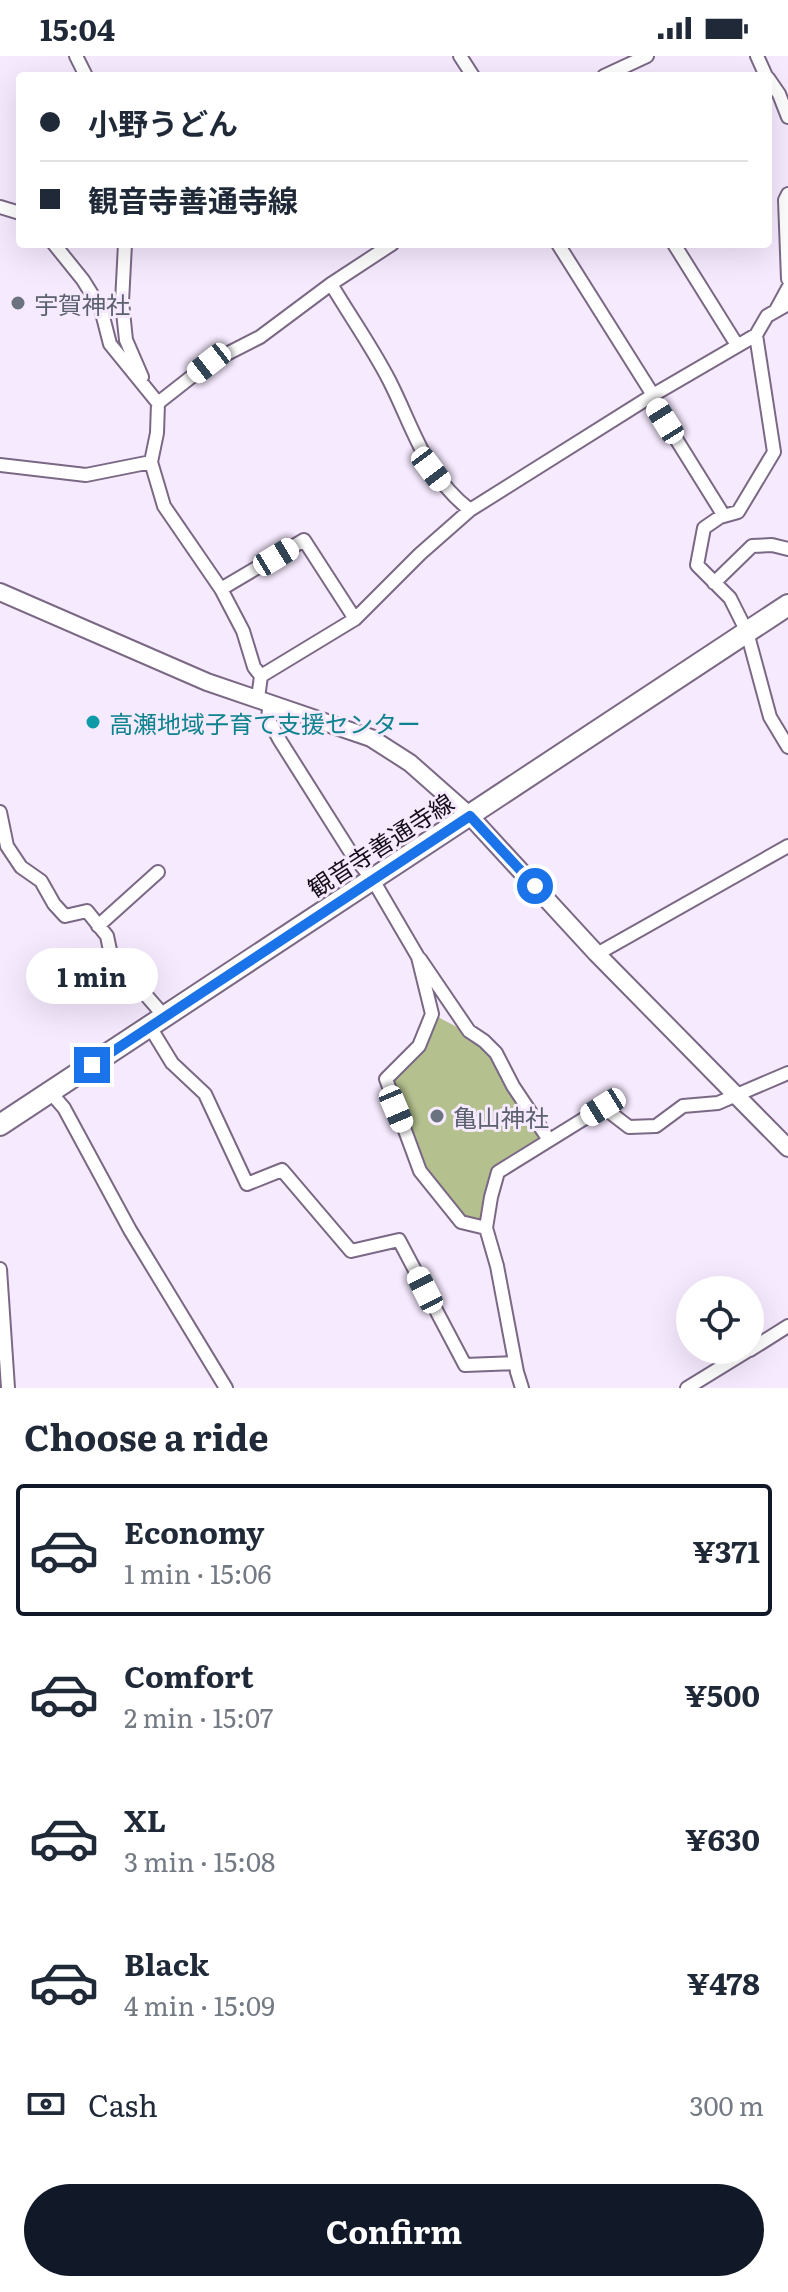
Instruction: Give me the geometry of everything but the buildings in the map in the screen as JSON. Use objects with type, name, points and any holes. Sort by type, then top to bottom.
[{"type":"main road","name":"観音寺善通寺線","points":[[0,1125],[788,605]]},
{"type":"street","points":[[613,72],[647,56]]},
{"type":"street","points":[[772,84],[788,117]]},
{"type":"street","points":[[788,194],[785,200],[788,279]]},
{"type":"street","points":[[57,248],[101,309],[110,344],[158,403],[157,433],[151,462],[164,506],[221,589],[243,631],[254,667],[261,676],[268,718],[279,739],[351,853],[373,880],[418,957],[469,1031],[496,1053],[513,1086],[549,1140]]},
{"type":"street","points":[[125,248],[122,302],[126,340],[146,387]]},
{"type":"street","points":[[158,403],[209,363],[260,337],[386,248]]},
{"type":"street","points":[[560,248],[724,516]]},
{"type":"street","points":[[676,248],[737,345]]},
{"type":"street","points":[[331,284],[388,377],[431,469],[451,495],[470,510]]},
{"type":"street","points":[[775,311],[788,288]]},
{"type":"street","points":[[261,676],[355,619],[420,554],[470,510],[651,396],[756,335],[767,316],[788,304]]},
{"type":"street","points":[[756,335],[774,452]]},
{"type":"street","points":[[788,444],[774,452],[738,512],[704,528],[697,565],[730,598],[747,632],[770,717],[788,747]]},
{"type":"street","points":[[0,465],[86,475],[151,462]]},
{"type":"street","points":[[221,589],[304,540],[355,619]]},
{"type":"street","points":[[714,583],[752,546],[772,545],[788,549]]},
{"type":"street","points":[[0,592],[207,682],[371,738],[410,763],[470,816],[597,954],[788,1148]]},
{"type":"street","points":[[0,812],[7,846],[21,867],[41,881],[65,916],[87,911],[107,936],[111,955],[157,1022],[172,1063],[205,1094],[247,1184],[282,1170],[351,1251],[399,1240],[465,1365],[515,1363]]},
{"type":"street","points":[[597,954],[788,846]]},
{"type":"street","points":[[98,926],[158,872]]},
{"type":"street","points":[[418,957],[432,1014],[419,1046],[386,1079],[420,1171],[461,1222],[486,1228]]},
{"type":"street","points":[[522,1388],[486,1228],[498,1172],[603,1107],[629,1127],[656,1126],[683,1106],[718,1103],[788,1073]]},
{"type":"street","points":[[51,1093],[64,1108],[130,1230],[226,1388]]},
{"type":"street","points":[[0,1269],[8,1388]]},
{"type":"street","points":[[764,1341],[788,1326]]},
{"type":"street","points":[[687,1388],[727,1364]]},
{"type":"green space","points":[[432,1014],[484,1041],[549,1140],[498,1172],[486,1228],[461,1222],[420,1171],[386,1079],[419,1046]]},
{"type":"place","name":"宇賀神社","points":[[18,303]]},
{"type":"place","name":"高瀬地域子育て支援センター","points":[[93,722]]},
{"type":"place","name":"亀山神社","points":[[437,1116]]},
{"type":"route","points":[[92,1065],[470,816],[535,886]]}]
